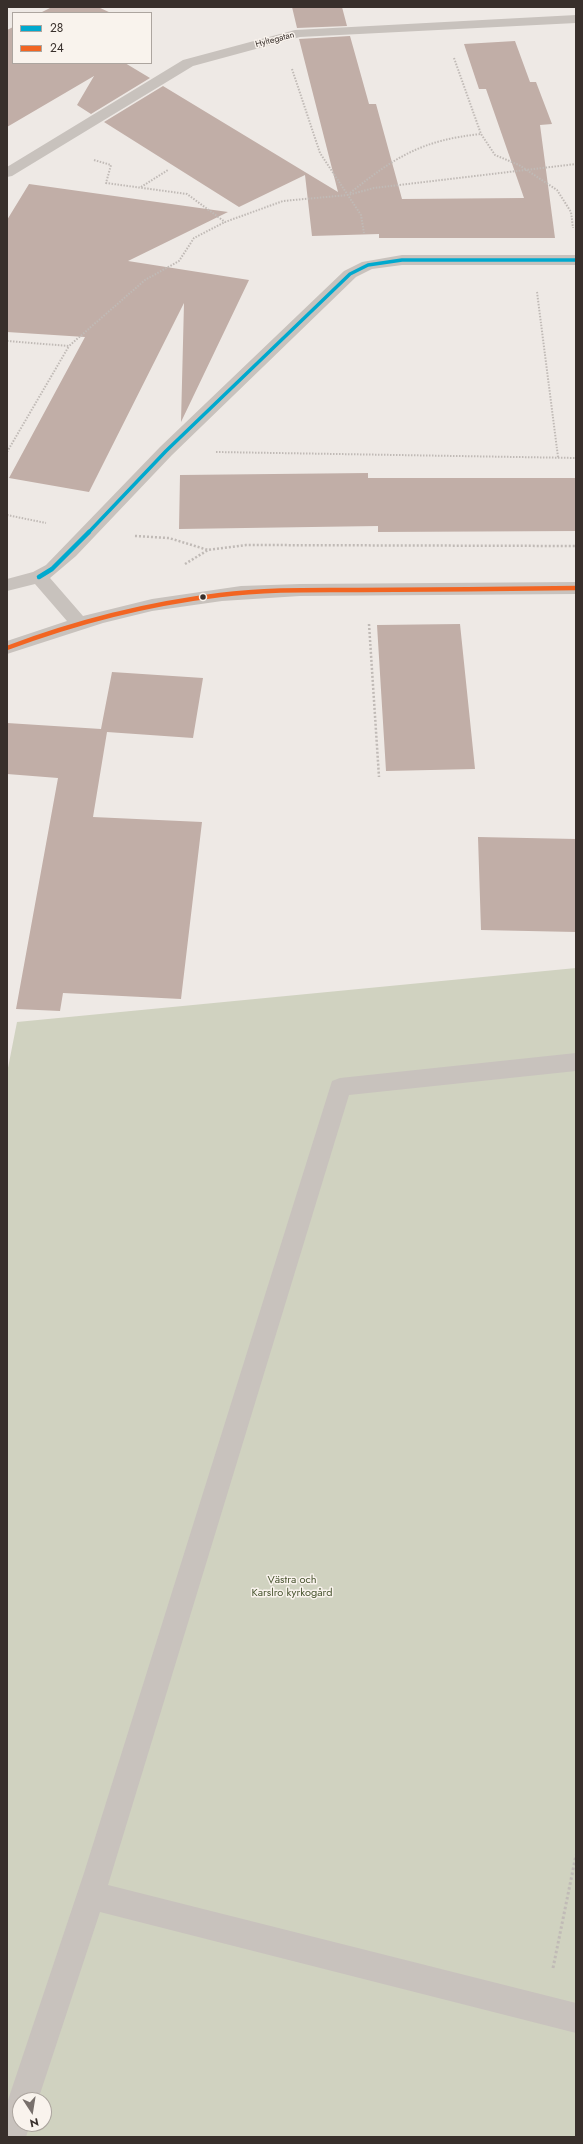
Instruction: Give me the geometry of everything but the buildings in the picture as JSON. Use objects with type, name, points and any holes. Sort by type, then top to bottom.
[{"type":"street","name":"Hyltegatan","points":[[7,173],[188,63],[300,33],[576,18]]},
{"type":"street","points":[[7,585],[38,577],[52,569],[166,451],[350,274],[368,265],[402,260],[576,260]]},
{"type":"street","points":[[38,577],[79,623]]},
{"type":"street","points":[[7,648],[48,632],[143,606],[203,597],[272,591],[576,588]]},
{"type":"street","points":[[26,2092],[90,1894],[340,1087],[576,1062]]},
{"type":"street","points":[[90,1894],[576,2018]]},
{"type":"path","points":[[442,26],[482,134],[495,155],[525,170],[557,190],[571,212],[574,232]]},
{"type":"path","points":[[281,38],[320,153],[361,215],[368,265]]},
{"type":"path","points":[[348,195],[374,172],[404,153],[431,141],[456,135],[482,134]]},
{"type":"path","points":[[7,452],[69,346],[145,280],[179,261],[194,238],[225,222],[283,201],[348,195],[374,188],[576,164]]},
{"type":"path","points":[[111,165],[106,183],[187,194],[225,222]]},
{"type":"path","points":[[141,188],[168,170]]},
{"type":"path","points":[[532,260],[558,457]]},
{"type":"path","points":[[7,341],[69,346]]},
{"type":"path","points":[[166,451],[576,458]]},
{"type":"path","points":[[85,536],[169,538],[208,550]]},
{"type":"path","points":[[366,590],[379,778]]},
{"type":"path","points":[[545,2009],[576,1855]]},
{"type":"green space","name":"Västra och Karslro kyrkogård","points":[[576,968],[576,2137],[7,2137],[7,1073],[17,1022]]},
{"type":"transit line","name":"28","points":[[39,577],[52,569],[70,552],[166,451],[350,274],[368,265],[402,260],[576,260]]},
{"type":"transit line","name":"24","points":[[7,648],[103,616],[152,605],[222,594],[300,590],[576,588]]}]
